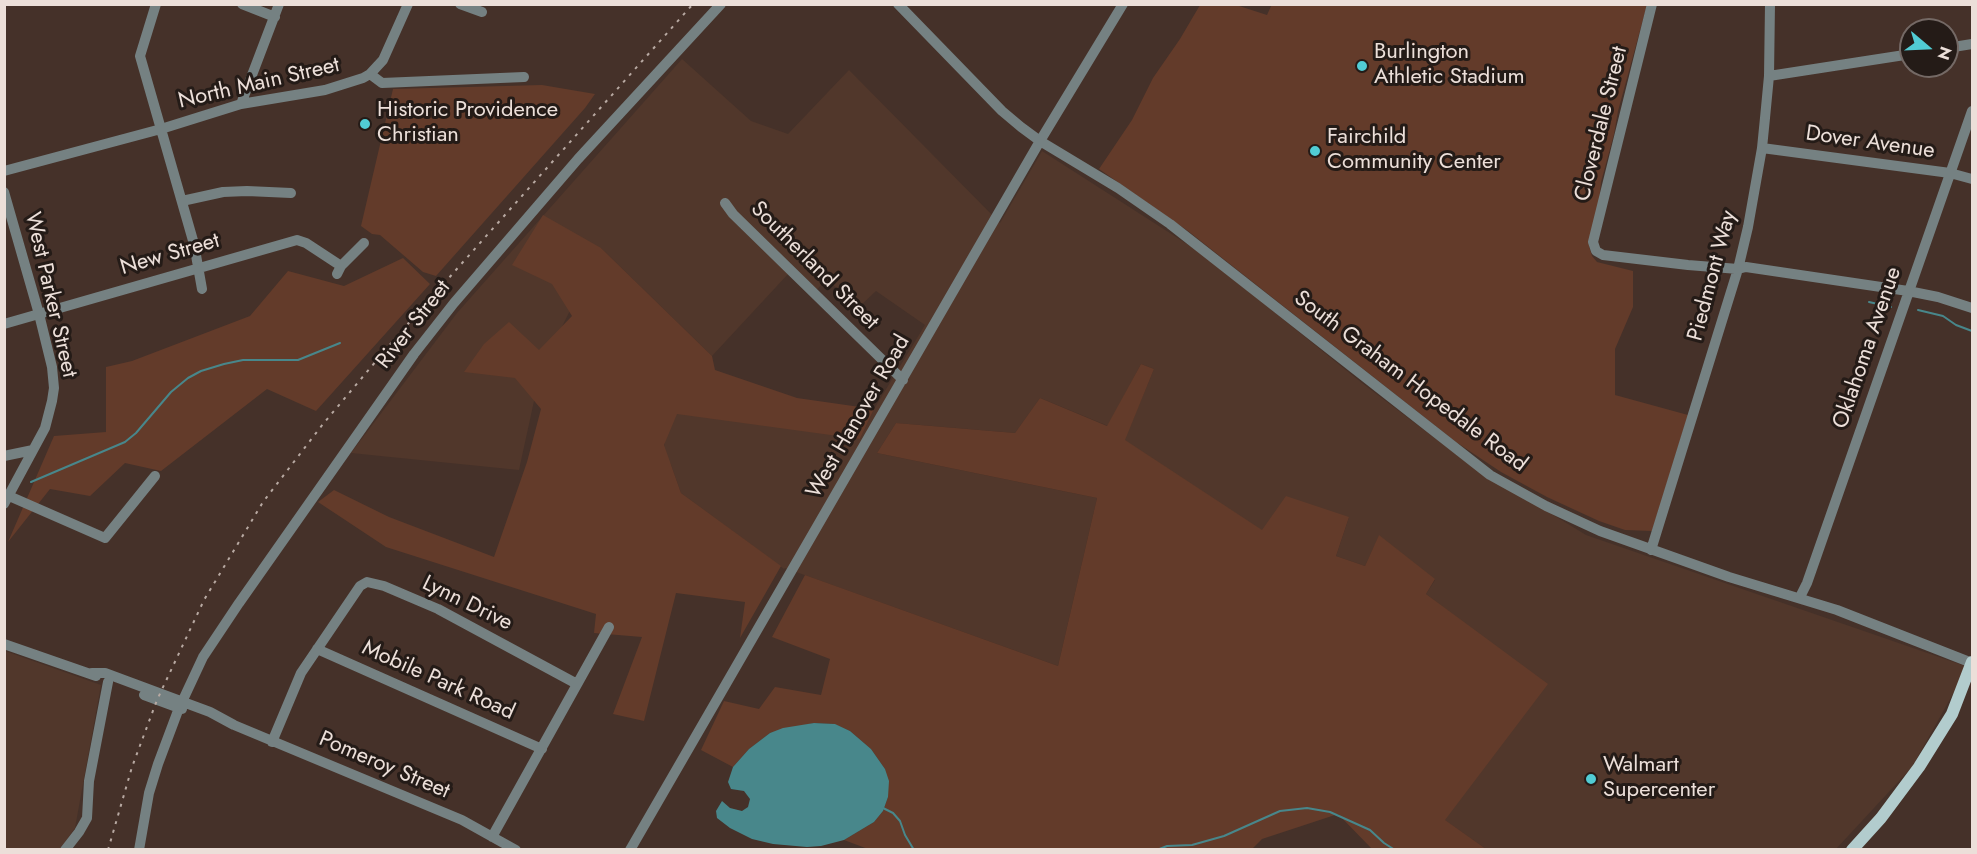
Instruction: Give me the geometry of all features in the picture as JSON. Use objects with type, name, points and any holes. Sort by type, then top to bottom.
[{"type":"main road","points":[[1852,849],[1881,818],[1920,766],[1952,714],[1972,662]]},
{"type":"street","points":[[156,4],[140,56],[182,201],[199,268],[201,289]]},
{"type":"street","points":[[242,4],[274,16]]},
{"type":"street","points":[[241,104],[279,4]]},
{"type":"street","points":[[370,74],[388,51],[408,4]]},
{"type":"street","points":[[460,4],[482,12]]},
{"type":"street","name":"River Street","points":[[139,849],[149,793],[181,705],[203,657],[239,603],[414,354],[454,303],[578,159],[721,4]]},
{"type":"street","name":"South Graham Hopedale Road","points":[[898,4],[1002,111],[1040,141],[1118,188],[1170,224],[1490,475],[1573,519],[1651,550],[1729,577],[1800,597],[1972,662]]},
{"type":"street","name":"West Hanover Road","points":[[630,849],[1040,141],[1123,4]]},
{"type":"street","name":"Cloverdale Street","points":[[1652,4],[1593,242],[1596,251],[1603,255],[1738,269]]},
{"type":"street","name":"Piedmont Way","points":[[1651,550],[1738,269],[1753,203],[1762,148],[1769,76],[1770,4]]},
{"type":"street","points":[[1769,76],[1899,56]]},
{"type":"street","name":"North Main Street","points":[[4,171],[161,129],[241,104],[325,90],[354,82],[370,74],[382,82],[524,77]]},
{"type":"street","name":"Oklahoma Avenue","points":[[1800,597],[1807,583],[1972,111]]},
{"type":"street","name":"Dover Avenue","points":[[1762,148],[1950,173],[1972,179]]},
{"type":"street","name":"West Parker Street","points":[[4,192],[39,314],[52,367],[54,388],[49,415],[7,500]]},
{"type":"street","points":[[182,201],[223,192],[291,193]]},
{"type":"street","name":"Southerland Street","points":[[725,203],[733,214],[903,380]]},
{"type":"street","name":"New Street","points":[[4,324],[297,240],[306,243],[339,270],[364,243]]},
{"type":"street","points":[[1738,269],[1746,267],[1908,291],[1938,297],[1972,308]]},
{"type":"street","points":[[4,456],[33,450]]},
{"type":"street","points":[[7,500],[105,538],[155,477]]},
{"type":"street","name":"Lynn Drive","points":[[272,742],[301,673],[360,586],[367,582],[372,582],[456,618],[577,684]]},
{"type":"street","points":[[492,837],[609,627]]},
{"type":"street","name":"Pomeroy Street","points":[[4,644],[92,673],[108,682],[181,705]]},
{"type":"street","name":"Mobile Park Road","points":[[317,649],[542,749]]},
{"type":"street","name":"Pomeroy Street","points":[[92,673],[105,673],[430,806],[516,849]]},
{"type":"street","points":[[65,849],[87,818],[89,781],[108,682]]},
{"type":"shaded area","points":[[1272,4],[1647,5],[1618,111],[1589,246],[1597,262],[1633,271],[1633,307],[1615,349],[1615,395],[1688,415],[1652,531],[1625,530],[1599,521],[1501,472],[1456,442],[1188,231],[1099,169],[1132,120],[1153,78],[1200,5],[1236,5],[1267,15]]},
{"type":"shaded area","points":[[682,59],[751,121],[788,134],[849,70],[1000,223],[1042,151],[1201,253],[1362,383],[1465,461],[1586,535],[1968,667],[1912,767],[1836,849],[1486,849],[1406,793],[1506,655],[1426,594],[1435,580],[1379,536],[1365,566],[1336,556],[1349,517],[1262,531],[1124,440],[1154,369],[1141,364],[1108,426],[1040,398],[1015,433],[896,423],[877,453],[1097,498],[1058,666],[784,569],[681,493],[671,465],[663,455],[668,414],[779,414],[860,439],[874,409],[925,325],[876,291],[859,307],[826,279],[815,292],[789,273],[712,356],[601,248],[541,369],[519,470],[351,453],[457,313]]},
{"type":"shaded area","points":[[542,85],[595,94],[436,276],[423,272],[380,235],[372,234],[361,226],[393,89]]},
{"type":"shaded area","points":[[543,215],[601,248],[712,356],[715,370],[797,398],[874,409],[860,439],[677,414],[664,445],[681,493],[781,566],[740,638],[745,602],[676,593],[644,721],[613,714],[642,637],[594,633],[596,614],[386,547],[318,502],[334,490],[389,517],[494,557],[527,462],[541,409],[515,378],[464,372],[484,344],[509,322],[539,350],[572,316],[552,284],[512,265]]},
{"type":"shaded area","points":[[403,258],[430,284],[316,411],[267,389],[161,471],[125,463],[90,496],[50,489],[8,542],[54,436],[106,432],[106,367],[132,361],[250,316],[288,271],[344,286]]},
{"type":"shaded area","points":[[1141,364],[1154,369],[1125,440],[1262,530],[1286,496],[1349,517],[1336,556],[1365,566],[1379,535],[1435,579],[1426,594],[1548,684],[1445,820],[1486,849],[1372,849],[1338,814],[1262,839],[1252,849],[868,849],[844,840],[874,822],[883,811],[888,797],[885,769],[871,749],[850,731],[834,724],[814,723],[770,733],[749,749],[733,767],[701,750],[724,701],[759,709],[775,687],[821,695],[830,659],[772,637],[805,575],[1058,666],[1097,498],[877,453],[896,423],[1015,433],[1040,398],[1107,426]]},
{"type":"shaded area","points":[[5,651],[101,685],[75,828],[60,849],[5,850]]},
{"type":"water","points":[[814,723],[835,724],[850,731],[871,749],[885,769],[889,781],[888,797],[883,811],[874,822],[844,840],[807,847],[773,844],[752,839],[730,828],[717,818],[716,811],[722,801],[730,808],[742,811],[748,807],[750,799],[744,791],[731,789],[728,782],[733,767],[749,749],[770,733],[783,728]]},
{"type":"waterway","points":[[1869,302],[1891,307]]},
{"type":"waterway","points":[[1918,310],[1943,316],[1956,325],[1972,331]]},
{"type":"waterway","points":[[31,482],[125,442],[136,433],[171,392],[201,371],[243,360],[298,360],[340,343]]},
{"type":"waterway","points":[[883,808],[893,813],[900,821],[914,850]]},
{"type":"waterway","points":[[1157,850],[1167,846],[1192,845],[1224,836],[1280,811],[1307,808],[1330,812],[1370,830],[1395,850]]},
{"type":"railway","points":[[108,850],[132,767],[157,700],[204,600],[263,502],[323,424],[398,335],[693,4]]},
{"type":"place","name":"Burlington Athletic Stadium","points":[[1362,66]]},
{"type":"place","name":"Historic Providence Christian","points":[[365,124]]},
{"type":"place","name":"Fairchild Community Center","points":[[1315,151]]},
{"type":"place","name":"Walmart Supercenter","points":[[1591,779]]}]
